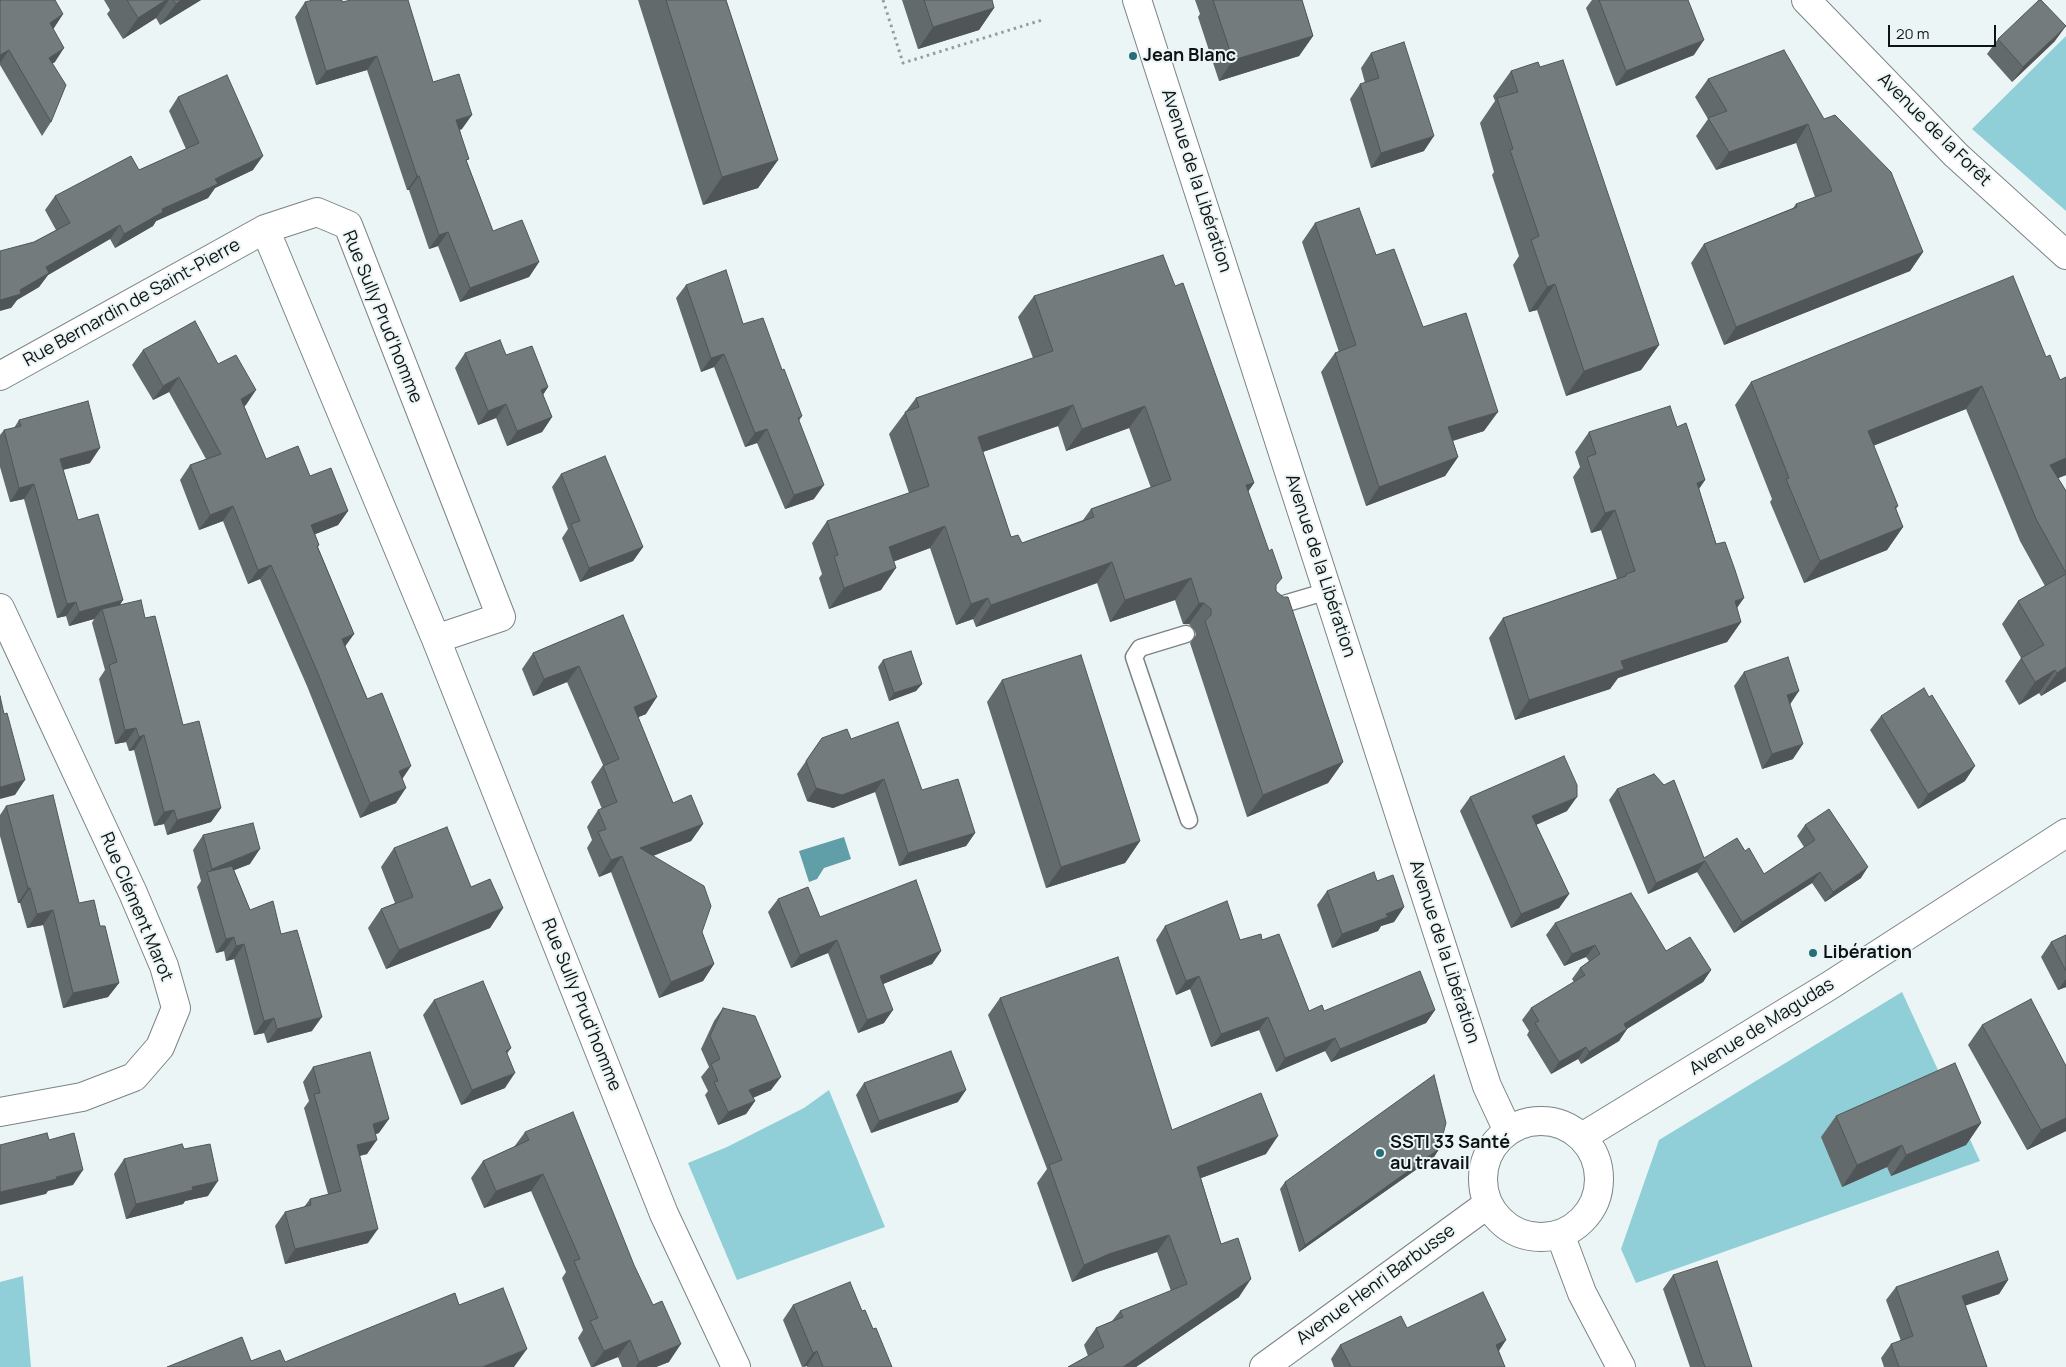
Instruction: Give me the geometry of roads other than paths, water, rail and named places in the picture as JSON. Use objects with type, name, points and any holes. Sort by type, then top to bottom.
[{"type":"street","name":"Avenue de la Libération","points":[[1137,0],[1487,1086],[1508,1131]]},
{"type":"street","name":"Avenue de la Forêt","points":[[1806,0],[1956,155],[2066,255]]},
{"type":"street","name":"Rue Sully Prud'homme","points":[[436,639],[501,617],[348,225],[317,212],[265,229],[436,639],[664,1214],[736,1367]]},
{"type":"street","name":"Rue Bernardin de Saint-Pierre","points":[[0,376],[265,229]]},
{"type":"street","name":"Rue Clément Marot","points":[[0,608],[133,893],[164,966],[176,1008],[160,1047],[134,1077],[82,1096],[0,1112]]},
{"type":"street","name":"Avenue de Magudas","points":[[1582,1137],[1829,986],[2066,833]]},
{"type":"street","points":[[1546,1121],[1565,1125],[1582,1137],[1594,1152],[1600,1172],[1599,1191],[1591,1210],[1578,1225],[1560,1234],[1544,1238],[1527,1235],[1511,1229],[1498,1218],[1488,1204],[1484,1189],[1483,1173],[1488,1156],[1496,1142],[1508,1131],[1526,1123],[1546,1121]]},
{"type":"street","name":"Avenue Henri Barbusse","points":[[1264,1367],[1488,1204]]},
{"type":"street","points":[[1560,1234],[1582,1293],[1621,1367]]},
{"type":"lane","points":[[1270,609],[1328,591]]},
{"type":"lane","points":[[1186,634],[1140,648],[1134,657],[1189,820]]},
{"type":"place","name":"Jean Blanc","points":[[1133,56]]},
{"type":"place","name":"Libération","points":[[1813,953]]},
{"type":"place","name":"SSTI 33 Santé au travail","points":[[1380,1153]]}]
